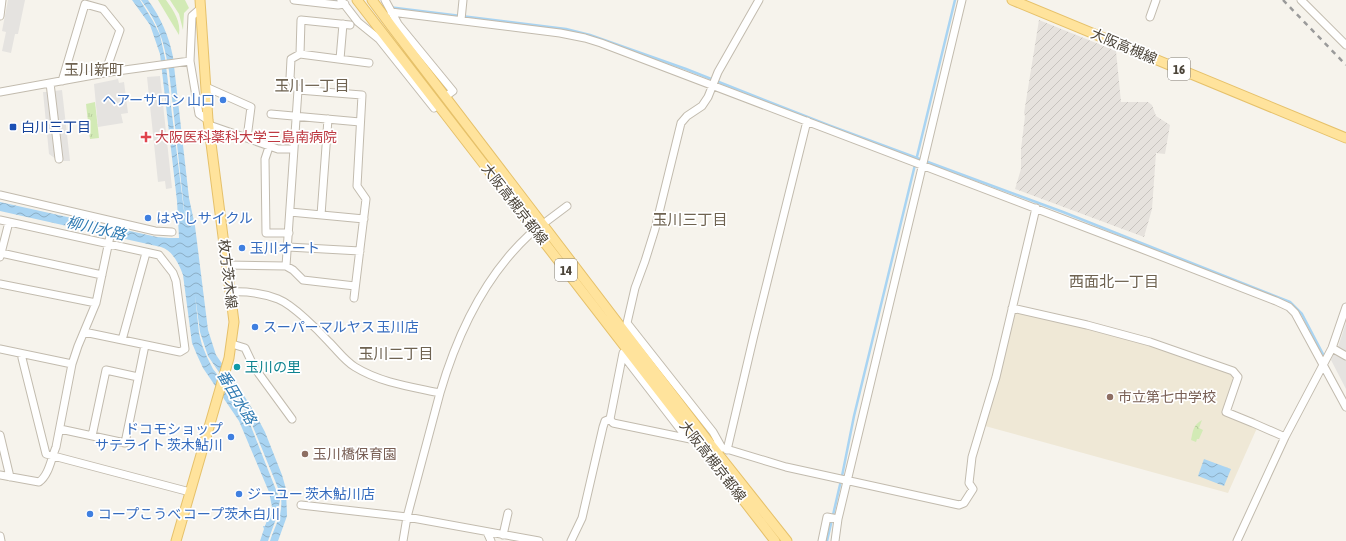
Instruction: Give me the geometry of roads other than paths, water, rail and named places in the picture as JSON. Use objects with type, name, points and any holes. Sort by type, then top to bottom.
[{"type":"main road","name":"大阪高槻京都線","points":[[357,0],[775,541]]},
{"type":"main road","name":"大阪高槻京都線","points":[[372,0],[711,445],[787,541]]},
{"type":"main road","name":"大阪高槻線","points":[[1012,0],[1346,138]]},
{"type":"main road","name":"枚方茨木線","points":[[176,541],[228,362],[232,344],[234,322],[208,123],[200,5]]},
{"type":"street","points":[[0,16],[2,0]]},
{"type":"street","points":[[294,0],[338,5],[343,2],[358,22],[379,39],[434,108],[436,106]]},
{"type":"street","points":[[385,0],[398,24],[453,91],[449,94]]},
{"type":"street","points":[[461,20],[463,0]]},
{"type":"street","points":[[724,449],[713,432],[628,324],[635,288],[655,229],[681,123],[687,116],[702,106],[718,72],[759,0]]},
{"type":"street","points":[[835,541],[838,519],[962,0]]},
{"type":"street","points":[[1150,17],[1156,0]]},
{"type":"street","points":[[1300,0],[1346,45]]},
{"type":"street","points":[[62,81],[86,2],[103,9],[120,30],[105,73]]},
{"type":"street","points":[[200,5],[192,16],[187,61],[199,114],[208,123],[247,138],[278,149],[294,150]]},
{"type":"street","points":[[391,12],[560,33],[585,38],[1036,208],[1289,307],[1295,313],[1346,407]]},
{"type":"street","points":[[300,54],[301,20],[346,24],[340,59]]},
{"type":"street","points":[[286,266],[298,90],[290,78],[291,59],[300,54],[369,63]]},
{"type":"street","points":[[0,92],[105,73],[187,61]]},
{"type":"street","points":[[50,83],[59,159]]},
{"type":"street","points":[[206,88],[251,107],[247,138]]},
{"type":"street","points":[[298,90],[362,95],[357,186],[366,199],[354,298]]},
{"type":"street","points":[[271,114],[360,122]]},
{"type":"street","points":[[321,215],[328,119]]},
{"type":"street","points":[[724,449],[807,121]]},
{"type":"street","points":[[269,146],[265,158],[266,233],[288,233]]},
{"type":"street","points":[[0,195],[113,224],[155,231],[172,232]]},
{"type":"street","points":[[547,221],[567,206]]},
{"type":"street","points":[[610,419],[613,422],[687,438],[786,467],[959,505],[964,503],[973,488],[969,483],[972,457],[996,377],[1036,208]]},
{"type":"street","points":[[290,212],[364,219]]},
{"type":"street","points":[[0,220],[109,242],[146,253],[159,255],[173,273],[176,281],[185,349],[180,352],[84,332]]},
{"type":"street","points":[[9,222],[1,255],[102,275]]},
{"type":"street","points":[[0,475],[38,482],[45,477],[56,447],[72,364],[96,303],[113,224]]},
{"type":"street","points":[[403,541],[407,517],[440,393],[458,340],[482,294],[499,268],[529,235]]},
{"type":"street","points":[[288,247],[360,251]]},
{"type":"street","points":[[122,340],[146,253]]},
{"type":"street","points":[[227,265],[286,266],[293,270],[303,280],[355,286]]},
{"type":"street","points":[[0,284],[96,303]]},
{"type":"street","points":[[230,292],[255,292],[280,299],[302,315],[345,360],[356,368],[379,378],[440,393]]},
{"type":"street","points":[[1237,541],[1285,437],[1332,348],[1346,307]]},
{"type":"street","points":[[1012,308],[1093,326],[1150,342],[1233,371],[1238,377],[1226,412],[1285,437]]},
{"type":"street","points":[[232,344],[245,348],[254,367],[292,419]]},
{"type":"street","points":[[60,429],[125,443],[145,345]]},
{"type":"street","points":[[1332,348],[1346,356]]},
{"type":"street","points":[[0,349],[72,364]]},
{"type":"street","points":[[610,419],[623,353],[687,438]]},
{"type":"street","points":[[22,354],[46,454],[52,457],[190,492]]},
{"type":"street","points":[[92,436],[106,370],[138,377]]},
{"type":"street","points":[[571,541],[582,518],[603,427],[605,421],[610,419]]},
{"type":"street","points":[[0,435],[10,477]]},
{"type":"street","points":[[301,505],[407,517],[536,541]]},
{"type":"street","points":[[503,535],[508,514]]},
{"type":"street","points":[[822,541],[827,517],[838,519]]},
{"type":"street","points":[[487,532],[491,541]]},
{"type":"street","points":[[0,536],[1,541]]},
{"type":"water","points":[[132,0],[140,0],[160,35],[165,58],[186,227],[169,71],[160,34],[152,17],[141,0],[148,0],[167,34],[173,57],[189,198],[195,226],[208,330],[216,355],[240,389],[265,432],[282,475],[286,489],[287,516],[278,541],[270,541],[279,518],[281,506],[280,493],[249,417],[208,356],[200,332],[195,295],[199,333],[202,345],[213,369],[231,392],[248,419],[280,500],[277,516],[268,541],[260,541],[264,529],[263,526],[265,526],[272,507],[269,492],[239,421],[203,368],[192,343],[183,275],[172,255],[161,247],[0,211],[0,202],[157,237],[179,238],[177,201],[160,54],[150,25]]},
{"type":"water","points":[[1204,459],[1231,469],[1224,486],[1198,476]]},
{"type":"waterway","points":[[330,0],[339,1]]},
{"type":"waterway","points":[[827,541],[854,416],[955,0]]},
{"type":"waterway","points":[[380,6],[566,29],[590,35],[686,69],[828,125],[1063,212],[1290,302],[1302,314],[1324,356]]},
{"type":"railway","points":[[1283,0],[1346,65]]},
{"type":"place","name":"ヘアーサロン 山口","points":[[223,100]]},
{"type":"place","name":"白川三丁目","points":[[13,127]]},
{"type":"place","name":"大阪医科薬科大学三島南病院","points":[[146,137]]},
{"type":"place","name":"はやしサイクル","points":[[148,218]]},
{"type":"place","name":"玉川オート","points":[[242,248]]},
{"type":"place","name":"スーパーマルヤス 玉川店","points":[[255,327]]},
{"type":"place","name":"玉川の里","points":[[237,367]]},
{"type":"place","name":"市立第七中学校","points":[[1110,397]]},
{"type":"place","name":"ドコモショップ サテライト 茨木鮎川","points":[[231,437]]},
{"type":"place","name":"玉川橋保育園","points":[[305,454]]},
{"type":"place","name":"ジーユー 茨木鮎川店","points":[[239,494]]},
{"type":"place","name":"コープこうべ コープ茨木白川","points":[[90,514]]},
{"type":"district","name":"玉川新町","points":[[94,69]]},
{"type":"district","name":"玉川一丁目","points":[[312,85]]},
{"type":"district","name":"玉川三丁目","points":[[690,219]]},
{"type":"district","name":"西面北一丁目","points":[[1114,281]]},
{"type":"district","name":"玉川二丁目","points":[[396,353]]},
{"type":"water label","name":"柳川水路","points":[[96,228]]},
{"type":"water label","name":"番田水路","points":[[237,397]]}]
